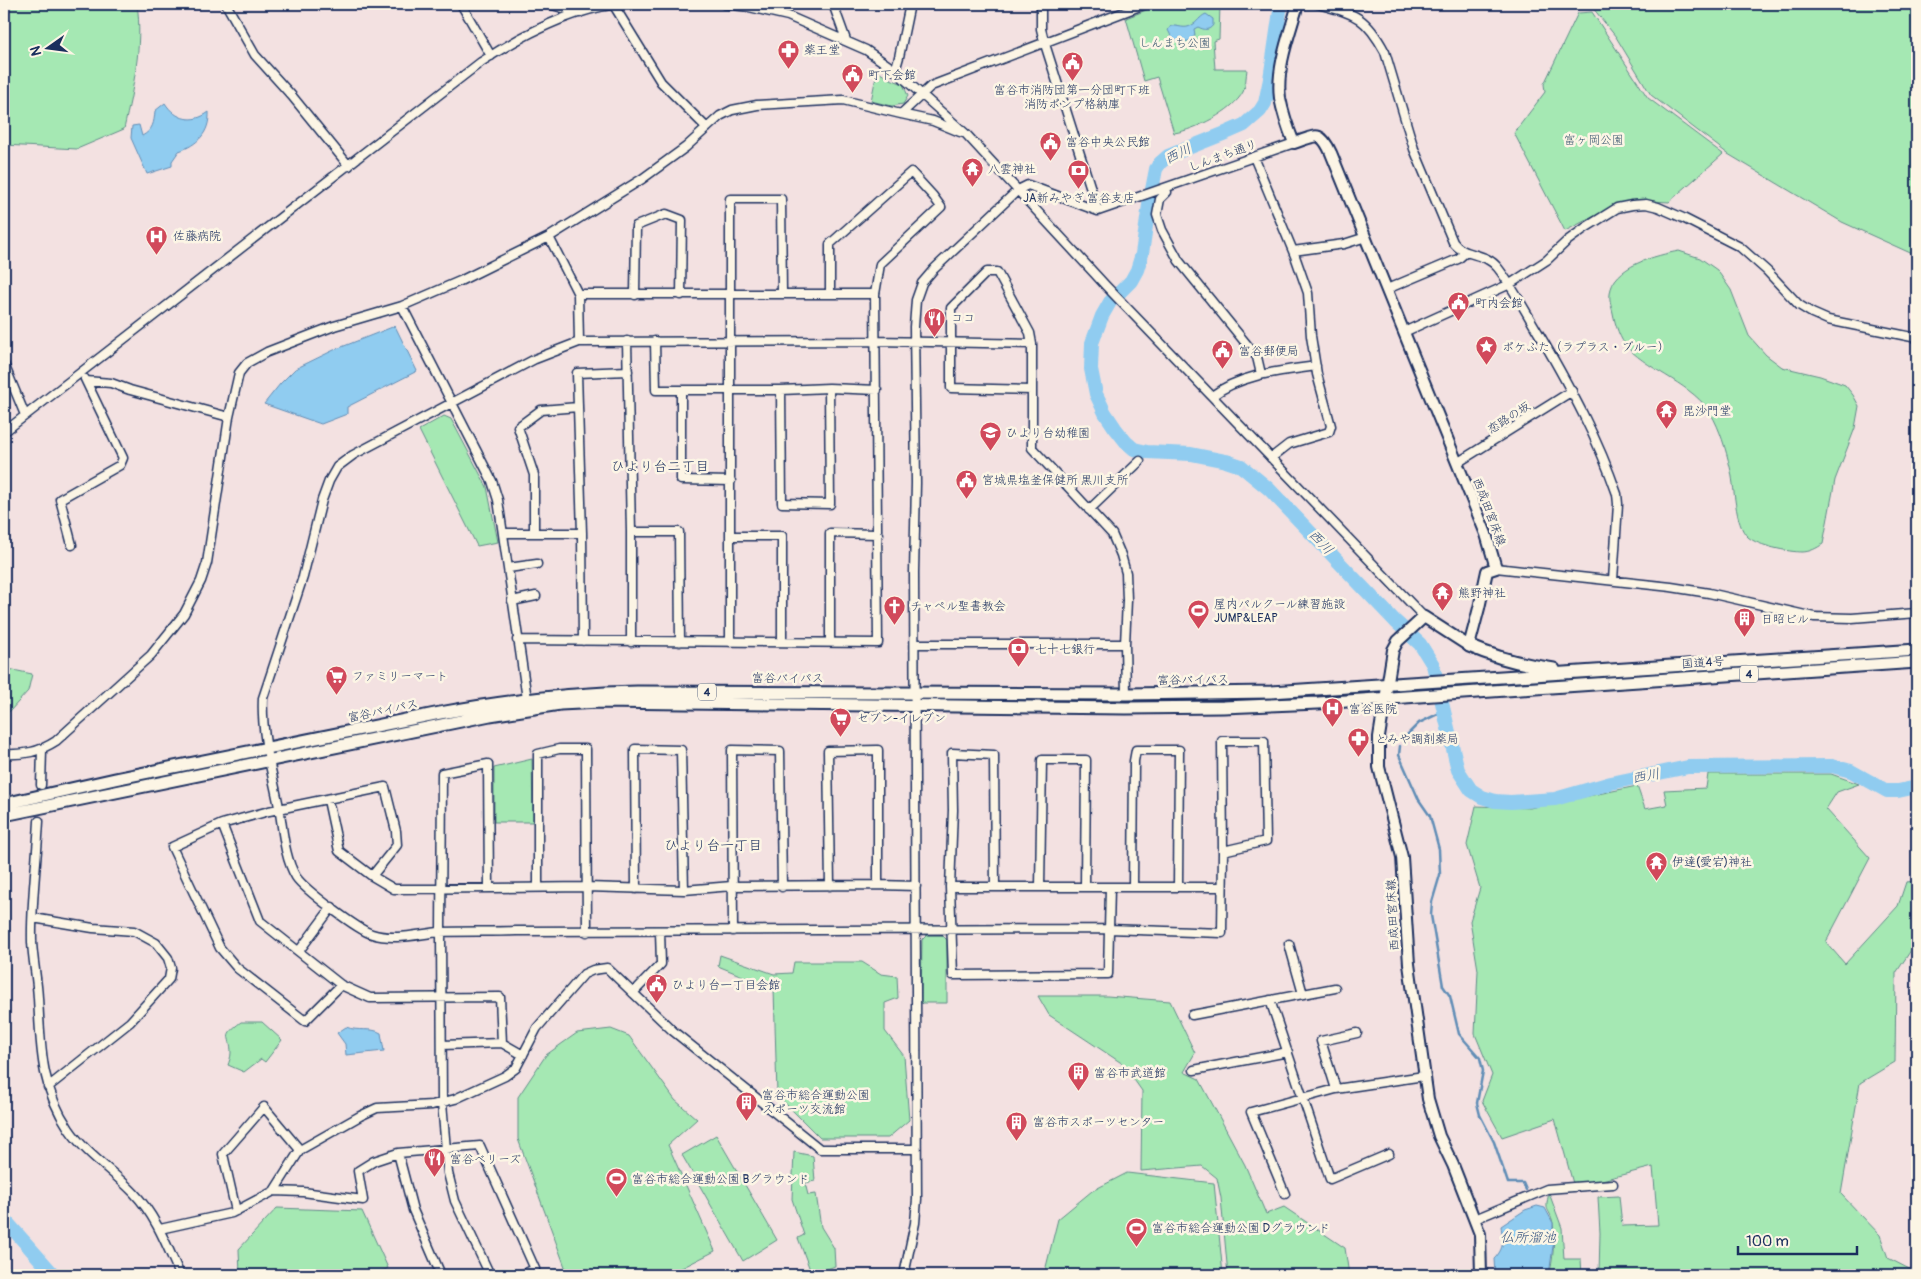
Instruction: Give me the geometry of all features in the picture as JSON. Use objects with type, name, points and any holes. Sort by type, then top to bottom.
[{"type":"highway","points":[[1469,646],[1507,660],[1531,666],[1582,673]]},
{"type":"highway","name":"国道4号","points":[[1582,673],[1917,650]]},
{"type":"highway","name":"国道4号","points":[[1581,685],[1917,662]]},
{"type":"highway","name":"富谷バイパス","points":[[4,815],[269,755],[440,713],[527,699],[599,692],[1126,694],[1271,692],[1582,673]]},
{"type":"highway","name":"富谷バイパス","points":[[4,804],[115,779],[269,755],[560,704],[600,702],[1126,708],[1223,707],[1581,685]]},
{"type":"main road","points":[[1294,143],[1280,97],[1280,80],[1283,59],[1298,4]]},
{"type":"main road","name":"西成田宮床線","points":[[1294,143],[1315,136],[1321,136],[1325,140],[1486,534],[1496,568]]},
{"type":"main road","points":[[1421,620],[1469,646],[1480,608],[1487,571],[1496,568]]},
{"type":"main road","name":"西成田宮床線","points":[[1421,620],[1398,641],[1391,660],[1379,737],[1379,767],[1402,857],[1409,964],[1424,1076],[1432,1117],[1475,1219],[1482,1248],[1482,1275]]},
{"type":"street","points":[[226,4],[255,55],[292,96],[349,166]]},
{"type":"street","points":[[461,4],[491,56]]},
{"type":"street","points":[[549,4],[580,13]]},
{"type":"street","points":[[4,432],[491,56],[535,31],[580,13],[615,4],[661,82],[707,128]]},
{"type":"street","points":[[724,4],[749,7],[788,16],[866,50],[895,71],[966,134],[1106,286],[1271,458],[1421,620]]},
{"type":"street","points":[[833,4],[846,40]]},
{"type":"street","points":[[895,71],[910,4]]},
{"type":"street","points":[[1041,4],[1041,29],[1044,42],[1098,211]]},
{"type":"street","points":[[901,114],[920,94],[931,86],[1145,4]]},
{"type":"street","points":[[1318,4],[1357,16],[1368,24],[1378,38],[1385,52],[1402,113],[1426,180],[1453,242],[1458,248],[1466,252],[1485,256],[1510,284],[1572,391],[1592,430],[1617,494],[1613,580]]},
{"type":"street","points":[[4,754],[22,755],[42,750],[56,741],[151,655],[184,614],[201,581],[208,556],[229,416],[240,373],[247,363],[267,352],[334,326],[402,306],[460,281],[549,237],[642,179],[686,147],[720,116],[732,110],[756,105],[843,100],[933,121],[966,134]]},
{"type":"street","name":"しんまち通り","points":[[1098,211],[1294,143]]},
{"type":"street","points":[[1254,157],[1293,251],[1308,293],[1311,336],[1316,366],[1332,426],[1329,432],[1289,444],[1271,458]]},
{"type":"street","points":[[518,640],[878,643],[875,294],[880,264],[942,207],[911,172],[830,244],[830,294]]},
{"type":"street","points":[[904,1275],[915,1223],[917,1199],[914,341],[916,300],[922,283],[934,269],[1018,190],[1028,185],[1098,211]]},
{"type":"street","points":[[1163,190],[1166,192],[1160,199],[1157,215],[1162,230],[1179,261],[1257,357],[1261,374]]},
{"type":"street","points":[[730,642],[730,199],[781,199],[782,293]]},
{"type":"street","points":[[1404,332],[1510,284],[1547,260],[1567,241],[1602,216],[1617,208],[1632,204],[1646,204],[1683,218],[1740,248],[1762,266],[1799,305],[1812,313],[1828,320],[1917,338]]},
{"type":"street","points":[[635,295],[636,226],[666,214],[682,220],[681,295]]},
{"type":"street","points":[[549,237],[578,294],[579,342]]},
{"type":"street","points":[[1293,251],[1344,244],[1366,237]]},
{"type":"street","points":[[1387,289],[1458,259],[1466,252]]},
{"type":"street","points":[[1032,390],[951,388],[951,308],[987,272],[997,272],[1030,333],[1032,344],[1032,390],[1032,448],[1112,534],[1121,555],[1126,573],[1127,600],[1125,644],[1126,694]]},
{"type":"street","points":[[578,294],[875,294]]},
{"type":"street","points":[[402,306],[492,480],[504,533],[527,699]]},
{"type":"street","points":[[627,341],[631,642]]},
{"type":"street","points":[[655,341],[656,390],[829,388],[877,390]]},
{"type":"street","points":[[1032,344],[914,341],[579,342],[535,359],[353,455],[337,468],[329,481],[322,500],[304,577],[263,698],[262,714],[291,866],[297,879],[354,924],[371,934],[390,937],[441,932],[1109,929],[1222,933],[1222,741],[1264,741],[1266,841],[1223,851]]},
{"type":"street","points":[[4,364],[25,415]]},
{"type":"street","points":[[1212,396],[1219,391],[1261,374],[1316,366]]},
{"type":"street","points":[[583,641],[577,373],[628,371]]},
{"type":"street","points":[[72,545],[60,499],[120,465],[123,458],[81,372]]},
{"type":"street","points":[[86,381],[111,383],[130,390],[229,416]]},
{"type":"street","points":[[781,390],[782,503],[830,504],[829,388]]},
{"type":"street","points":[[681,390],[681,480],[731,481]]},
{"type":"street","name":"恋路の坂","points":[[1457,463],[1572,391]]},
{"type":"street","points":[[534,532],[534,475],[518,427],[541,410],[578,407]]},
{"type":"street","points":[[1089,510],[1140,461]]},
{"type":"street","points":[[631,532],[679,532],[680,642]]},
{"type":"street","points":[[504,533],[582,533]]},
{"type":"street","points":[[830,642],[830,533],[878,534]]},
{"type":"street","points":[[730,536],[782,536],[782,642]]},
{"type":"street","points":[[508,568],[537,564]]},
{"type":"street","points":[[1496,568],[1613,580],[1709,594],[1824,618],[1852,618],[1917,613]]},
{"type":"street","points":[[512,601],[536,596]]},
{"type":"street","points":[[915,644],[1125,644]]},
{"type":"street","points":[[538,887],[538,754],[559,750],[586,749],[587,932]]},
{"type":"street","points":[[636,889],[635,749],[681,750],[684,890]]},
{"type":"street","points":[[1133,887],[1134,761],[1136,750],[1157,749],[1179,750],[1178,887]]},
{"type":"street","points":[[41,785],[42,750]]},
{"type":"street","points":[[733,931],[732,750],[780,751],[782,887]]},
{"type":"street","points":[[830,886],[828,751],[838,750],[878,750],[878,885]]},
{"type":"street","points":[[995,887],[994,755],[952,753],[953,810],[950,887],[952,975],[1108,974],[1110,887]]},
{"type":"street","points":[[1040,887],[1042,760],[1086,760],[1085,887]]},
{"type":"street","points":[[489,888],[488,764],[442,773],[442,1103],[448,1173],[455,1201],[490,1275]]},
{"type":"street","points":[[341,985],[305,1021],[237,968],[220,948],[172,847],[222,824],[279,809],[385,787],[396,831],[397,845],[372,876]]},
{"type":"street","points":[[328,800],[339,852],[394,889],[442,887],[587,887],[684,890],[732,886],[916,886]]},
{"type":"street","points":[[39,821],[32,941],[38,997],[38,1031],[48,1087],[70,1131],[97,1160],[134,1193],[147,1209],[160,1230],[180,1275]]},
{"type":"street","points":[[222,824],[260,921],[341,985],[370,998],[500,998],[502,1043]]},
{"type":"street","points":[[950,887],[1222,887]]},
{"type":"street","points":[[298,951],[332,907]]},
{"type":"street","points":[[33,918],[93,928],[134,931],[156,943],[168,958],[171,968],[169,979],[130,1022],[48,1087]]},
{"type":"street","points":[[633,994],[661,964],[660,931]]},
{"type":"street","points":[[1289,944],[1303,994]]},
{"type":"street","points":[[274,1191],[300,1150],[377,1108],[432,1105],[456,1099],[504,1076],[516,1068],[537,1028],[584,974],[593,970],[607,968],[673,1031],[820,1149],[916,1149]]},
{"type":"street","points":[[1192,1015],[1335,988]]},
{"type":"street","points":[[1270,1000],[1330,1179],[1389,1154]]},
{"type":"street","points":[[1336,1089],[1321,1041],[1357,1033]]},
{"type":"street","points":[[442,1046],[502,1043],[523,1055]]},
{"type":"street","points":[[1194,1070],[1288,1052]]},
{"type":"street","points":[[1285,1194],[1250,1112],[1336,1089],[1424,1076]]},
{"type":"street","points":[[236,1211],[223,1154],[264,1107],[300,1150]]},
{"type":"street","points":[[160,1230],[236,1211],[274,1191],[303,1192],[363,1200],[358,1171],[374,1160],[398,1153],[480,1146],[536,1269],[521,1275]]},
{"type":"street","points":[[398,1153],[413,1210],[441,1275]]},
{"type":"street","points":[[1475,1219],[1547,1188],[1613,1184]]},
{"type":"green space","points":[[4,4],[137,4],[139,20],[138,51],[134,83],[124,129],[77,149],[4,145]]},
{"type":"green space","name":"しんまち公園","points":[[1169,4],[1220,4],[1219,39],[1213,41],[1215,69],[1247,69],[1243,92],[1231,106],[1202,124],[1174,133],[1157,77],[1144,81],[1126,18]]},
{"type":"green space","points":[[1594,4],[1917,4],[1917,256],[1842,222],[1728,154],[1651,95],[1616,37],[1593,8]]},
{"type":"green space","name":"富ヶ岡公園","points":[[1592,12],[1648,98],[1723,154],[1669,202],[1651,201],[1616,205],[1565,231],[1514,133],[1545,92],[1544,84],[1578,13]]},
{"type":"green space","points":[[877,71],[903,84],[908,96],[903,104],[892,106],[871,101]]},
{"type":"green space","points":[[1679,251],[1700,258],[1717,270],[1731,290],[1749,336],[1766,355],[1782,367],[1820,376],[1845,385],[1859,406],[1855,428],[1835,480],[1823,544],[1813,550],[1802,552],[1782,550],[1766,546],[1748,537],[1740,524],[1727,454],[1711,414],[1694,395],[1637,357],[1625,345],[1620,336],[1610,301],[1613,284],[1627,269],[1637,264],[1659,255]]},
{"type":"green space","points":[[444,416],[451,419],[487,487],[498,542],[477,546],[419,430]]},
{"type":"green space","points":[[4,668],[32,674],[28,691],[10,711],[4,714]]},
{"type":"green space","points":[[532,759],[533,822],[494,822],[494,768]]},
{"type":"green space","points":[[1708,774],[1831,774],[1859,784],[1837,792],[1826,809],[1870,858],[1826,942],[1845,964],[1898,906],[1906,882],[1917,881],[1917,941],[1896,973],[1895,1062],[1860,1083],[1841,1194],[1880,1235],[1888,1258],[1917,1273],[1917,1275],[1599,1275],[1600,1233],[1598,1197],[1619,1196],[1622,1226],[1658,1225],[1653,1167],[1574,1187],[1555,1119],[1502,1137],[1482,1101],[1492,1075],[1475,1034],[1478,970],[1470,921],[1480,888],[1467,845],[1476,806],[1530,808],[1637,786],[1645,809],[1667,805],[1664,790],[1706,788]]},
{"type":"green space","points":[[927,935],[942,935],[947,940],[947,1003],[921,1003],[922,940]]},
{"type":"green space","points":[[720,955],[774,974],[792,973],[794,962],[862,962],[881,974],[897,976],[898,998],[885,1003],[885,1031],[904,1056],[909,1120],[888,1138],[820,1138],[777,1095],[774,989],[718,966]]},
{"type":"green space","points":[[1038,996],[1107,996],[1170,1001],[1195,1053],[1184,1072],[1199,1079],[1245,1165],[1266,1214],[1284,1207],[1345,1248],[1349,1275],[1228,1275],[1221,1198],[1217,1178],[1202,1166],[1141,1171],[1142,1091],[1123,1064],[1049,1015]]},
{"type":"green space","points":[[241,1022],[262,1022],[282,1040],[265,1062],[261,1059],[244,1072],[228,1065],[231,1047],[228,1036],[231,1030]]},
{"type":"green space","name":"富谷市総合運動公園 Bグラウンド","points":[[611,1029],[629,1036],[675,1100],[697,1119],[668,1145],[715,1251],[668,1275],[568,1275],[518,1139],[518,1097],[546,1055],[577,1033]]},
{"type":"green space","points":[[716,1135],[777,1240],[743,1261],[682,1155]]},
{"type":"green space","points":[[794,1152],[813,1156],[815,1181],[805,1183],[808,1195],[816,1194],[821,1227],[834,1248],[835,1266],[812,1275],[798,1238],[804,1235],[792,1199]]},
{"type":"green space","name":"富谷市総合運動公園 Dグラウンド","points":[[1127,1173],[1214,1183],[1223,1275],[1044,1275],[1058,1219],[1092,1191]]},
{"type":"green space","points":[[1549,1193],[1562,1228],[1564,1259],[1581,1259],[1582,1275],[1549,1275],[1553,1257],[1554,1235],[1553,1223],[1547,1207]]},
{"type":"green space","points":[[277,1208],[362,1211],[388,1268],[376,1275],[240,1275],[239,1249]]},
{"type":"water","points":[[1206,14],[1213,19],[1213,25],[1210,28],[1198,27],[1194,29],[1195,35],[1190,41],[1178,42],[1172,38],[1168,30],[1171,26],[1189,26]]},
{"type":"water","points":[[165,103],[174,113],[185,118],[197,118],[209,112],[209,119],[205,132],[197,142],[179,151],[172,161],[172,166],[147,174],[131,138],[132,126],[139,125],[142,136],[146,134],[152,126],[155,111]]},
{"type":"water","points":[[395,326],[417,371],[347,407],[347,414],[321,424],[264,404],[295,369],[334,350]]},
{"type":"water","points":[[346,1027],[373,1030],[381,1033],[384,1051],[346,1055],[345,1044],[337,1033]]},
{"type":"water","name":"仏所溜池","points":[[1537,1206],[1545,1208],[1553,1223],[1553,1246],[1549,1275],[1495,1275],[1494,1259],[1500,1251],[1502,1244],[1501,1226],[1525,1210]]},
{"type":"waterway","name":"西川","points":[[1281,4],[1265,103],[1260,111],[1244,125],[1168,156],[1160,163],[1156,169],[1142,254],[1137,270],[1131,281],[1110,302],[1102,316],[1092,343],[1091,369],[1096,394],[1105,413],[1126,442],[1134,449],[1147,452],[1191,454],[1226,461],[1241,466],[1269,489],[1396,622],[1420,644],[1433,665],[1458,770],[1471,790],[1482,797],[1495,801],[1511,802],[1555,799],[1611,783],[1688,767],[1832,766],[1851,771],[1887,791],[1917,787]]},
{"type":"waterway","points":[[1406,736],[1419,723],[1444,711]]},
{"type":"waterway","points":[[1400,746],[1399,755],[1419,800],[1430,816],[1439,849],[1440,875],[1432,902],[1431,915],[1443,986],[1450,996],[1459,1034],[1480,1058],[1483,1071],[1477,1103],[1480,1115],[1494,1142],[1508,1183],[1523,1183],[1526,1190]]},
{"type":"waterway","points":[[4,1219],[54,1275]]},
{"type":"place","name":"薬王堂","points":[[788,69]]},
{"type":"place","name":"富谷市消防団第一分団町下班 消防ポンプ格納庫","points":[[1072,82]]},
{"type":"place","name":"町下会館","points":[[852,94]]},
{"type":"place","name":"富谷中央公民館","points":[[1050,161]]},
{"type":"place","name":"八雲神社","points":[[972,188]]},
{"type":"place","name":"JA新みやぎ 富谷支店","points":[[1079,190]]},
{"type":"place","name":"佐藤病院","points":[[157,255]]},
{"type":"place","name":"町内会館","points":[[1459,322]]},
{"type":"place","name":"ココ","points":[[935,337]]},
{"type":"place","name":"ポケふた（ラプラス・ブルー）","points":[[1486,366]]},
{"type":"place","name":"富谷郵便局","points":[[1223,370]]},
{"type":"place","name":"毘沙門堂","points":[[1667,430]]},
{"type":"place","name":"ひより台幼稚園","points":[[990,452]]},
{"type":"place","name":"宮城県塩釜保健所 黒川支所","points":[[966,499]]},
{"type":"place","name":"熊野神社","points":[[1442,612]]},
{"type":"place","name":"チャペル聖書教会","points":[[894,625]]},
{"type":"place","name":"屋内パルクール練習施設 JUMP&LEAP","points":[[1198,630]]},
{"type":"place","name":"日昭ビル","points":[[1745,638]]},
{"type":"place","name":"七十七銀行","points":[[1019,668]]},
{"type":"place","name":"ファミリーマート","points":[[336,695]]},
{"type":"place","name":"富谷医院","points":[[1333,728]]},
{"type":"place","name":"セブン-イレブン","points":[[841,737]]},
{"type":"place","name":"とみや調剤薬局","points":[[1359,758]]},
{"type":"place","name":"伊達(愛宕)神社","points":[[1656,881]]},
{"type":"place","name":"ひより台一丁目会館","points":[[656,1004]]},
{"type":"place","name":"富谷市武道館","points":[[1078,1092]]},
{"type":"place","name":"富谷市総合運動公園 スポーツ交流館","points":[[746,1121]]},
{"type":"place","name":"富谷市スポーツセンター","points":[[1017,1141]]},
{"type":"place","name":"富谷ベリーズ","points":[[434,1178]]},
{"type":"place","name":"富谷市総合運動公園 Bグラウンド","points":[[616,1198]]},
{"type":"place","name":"富谷市総合運動公園 Dグラウンド","points":[[1136,1247]]},
{"type":"district","name":"ひより台二丁目","points":[[660,466]]},
{"type":"district","name":"ひより台一丁目","points":[[713,845]]}]
